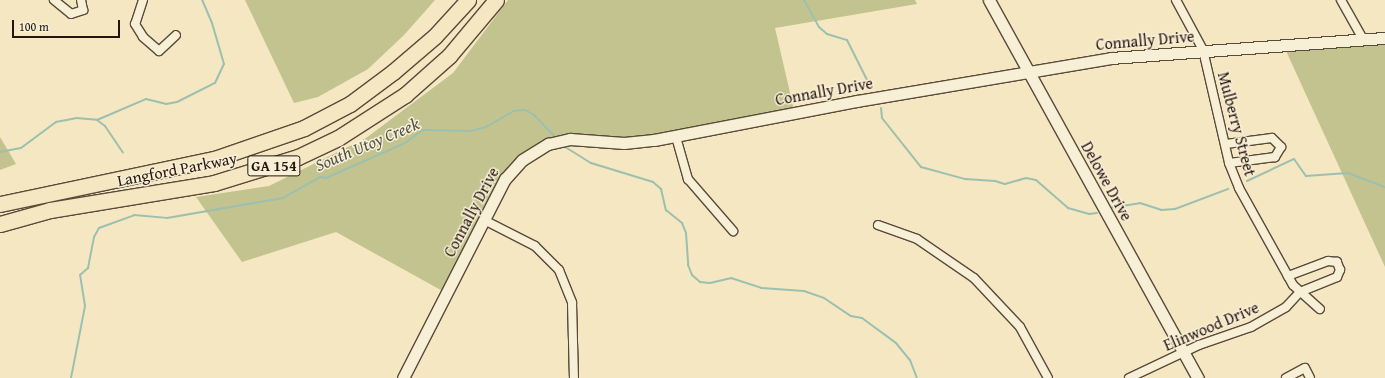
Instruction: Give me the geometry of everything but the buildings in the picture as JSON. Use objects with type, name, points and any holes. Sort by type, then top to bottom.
[{"type":"highway","name":"Langford Parkway","points":[[0,204],[24,197],[214,159],[304,128],[350,104],[393,72],[435,36],[468,0]]},
{"type":"highway","name":"Langford Parkway","points":[[0,224],[50,210],[214,183],[298,156],[338,138],[411,90],[449,56],[496,0]]},
{"type":"street","points":[[54,0],[71,14],[83,10],[81,0]]},
{"type":"street","points":[[143,0],[135,24],[143,37],[159,51],[176,35]]},
{"type":"street","name":"Delowe Drive","points":[[989,0],[1198,378]]},
{"type":"street","name":"Mulberry Street","points":[[1176,0],[1203,50],[1229,162],[1239,188],[1288,276],[1300,292],[1320,309]]},
{"type":"street","points":[[1341,0],[1363,39]]},
{"type":"street","name":"Connally Drive","points":[[404,378],[484,220],[512,169],[548,144],[570,139],[624,143],[676,137],[1028,71],[1111,58],[1203,50],[1385,38]]},
{"type":"street","points":[[676,137],[688,179],[733,231]]},
{"type":"street","points":[[1226,144],[1272,138],[1281,146],[1275,157],[1229,162]]},
{"type":"street","points":[[484,220],[535,246],[559,270],[572,303],[574,378]]},
{"type":"street","points":[[878,225],[917,239],[974,278],[1020,327],[1048,378]]},
{"type":"street","points":[[1288,276],[1328,260],[1339,266],[1337,277],[1300,292]]},
{"type":"street","name":"Elinwood Drive","points":[[1129,378],[1184,352],[1251,327],[1286,307],[1300,292]]},
{"type":"street","points":[[1286,378],[1305,368],[1310,378]]},
{"type":"green space","points":[[245,0],[435,0],[404,35],[368,69],[318,97],[294,103]]},
{"type":"green space","points":[[508,0],[915,0],[917,4],[775,28],[794,110],[670,136],[605,140],[549,139],[510,167],[448,294],[336,232],[242,262],[196,197],[269,186],[366,138],[453,73]]},
{"type":"green space","points":[[1385,32],[1385,267],[1281,40]]},
{"type":"green space","points":[[0,137],[16,164],[0,170]]},
{"type":"waterway","points":[[97,120],[146,99],[166,104],[177,102],[215,83],[224,64],[212,23],[202,0]]},
{"type":"waterway","points":[[804,0],[819,27],[827,34],[847,40],[871,88]]},
{"type":"waterway","points":[[881,108],[882,118],[921,167],[965,179],[995,181],[1005,184],[1026,178],[1036,180],[1068,208],[1089,214],[1097,213]]},
{"type":"waterway","name":"South Utoy Creek","points":[[134,215],[167,218],[283,198],[320,177],[326,178],[405,143],[423,130],[471,131],[486,127],[514,111],[525,110],[534,115],[557,139]]},
{"type":"waterway","name":"South Utoy Creek","points":[[0,152],[21,148],[56,122],[76,118],[97,120],[105,126],[123,153]]},
{"type":"waterway","name":"South Utoy Creek","points":[[562,145],[591,163],[653,182],[661,189],[666,210],[682,223],[686,233],[688,265],[692,275],[700,282],[710,283],[731,278],[761,288],[804,291],[824,298],[851,316],[862,318],[896,343],[910,360],[917,378]]},
{"type":"waterway","points":[[1247,181],[1294,159],[1306,176],[1348,173],[1385,187]]},
{"type":"waterway","points":[[1109,208],[1140,203],[1161,210],[1175,209],[1228,189]]},
{"type":"waterway","points":[[71,378],[85,306],[80,275],[88,268],[94,237],[99,228],[134,215]]}]
